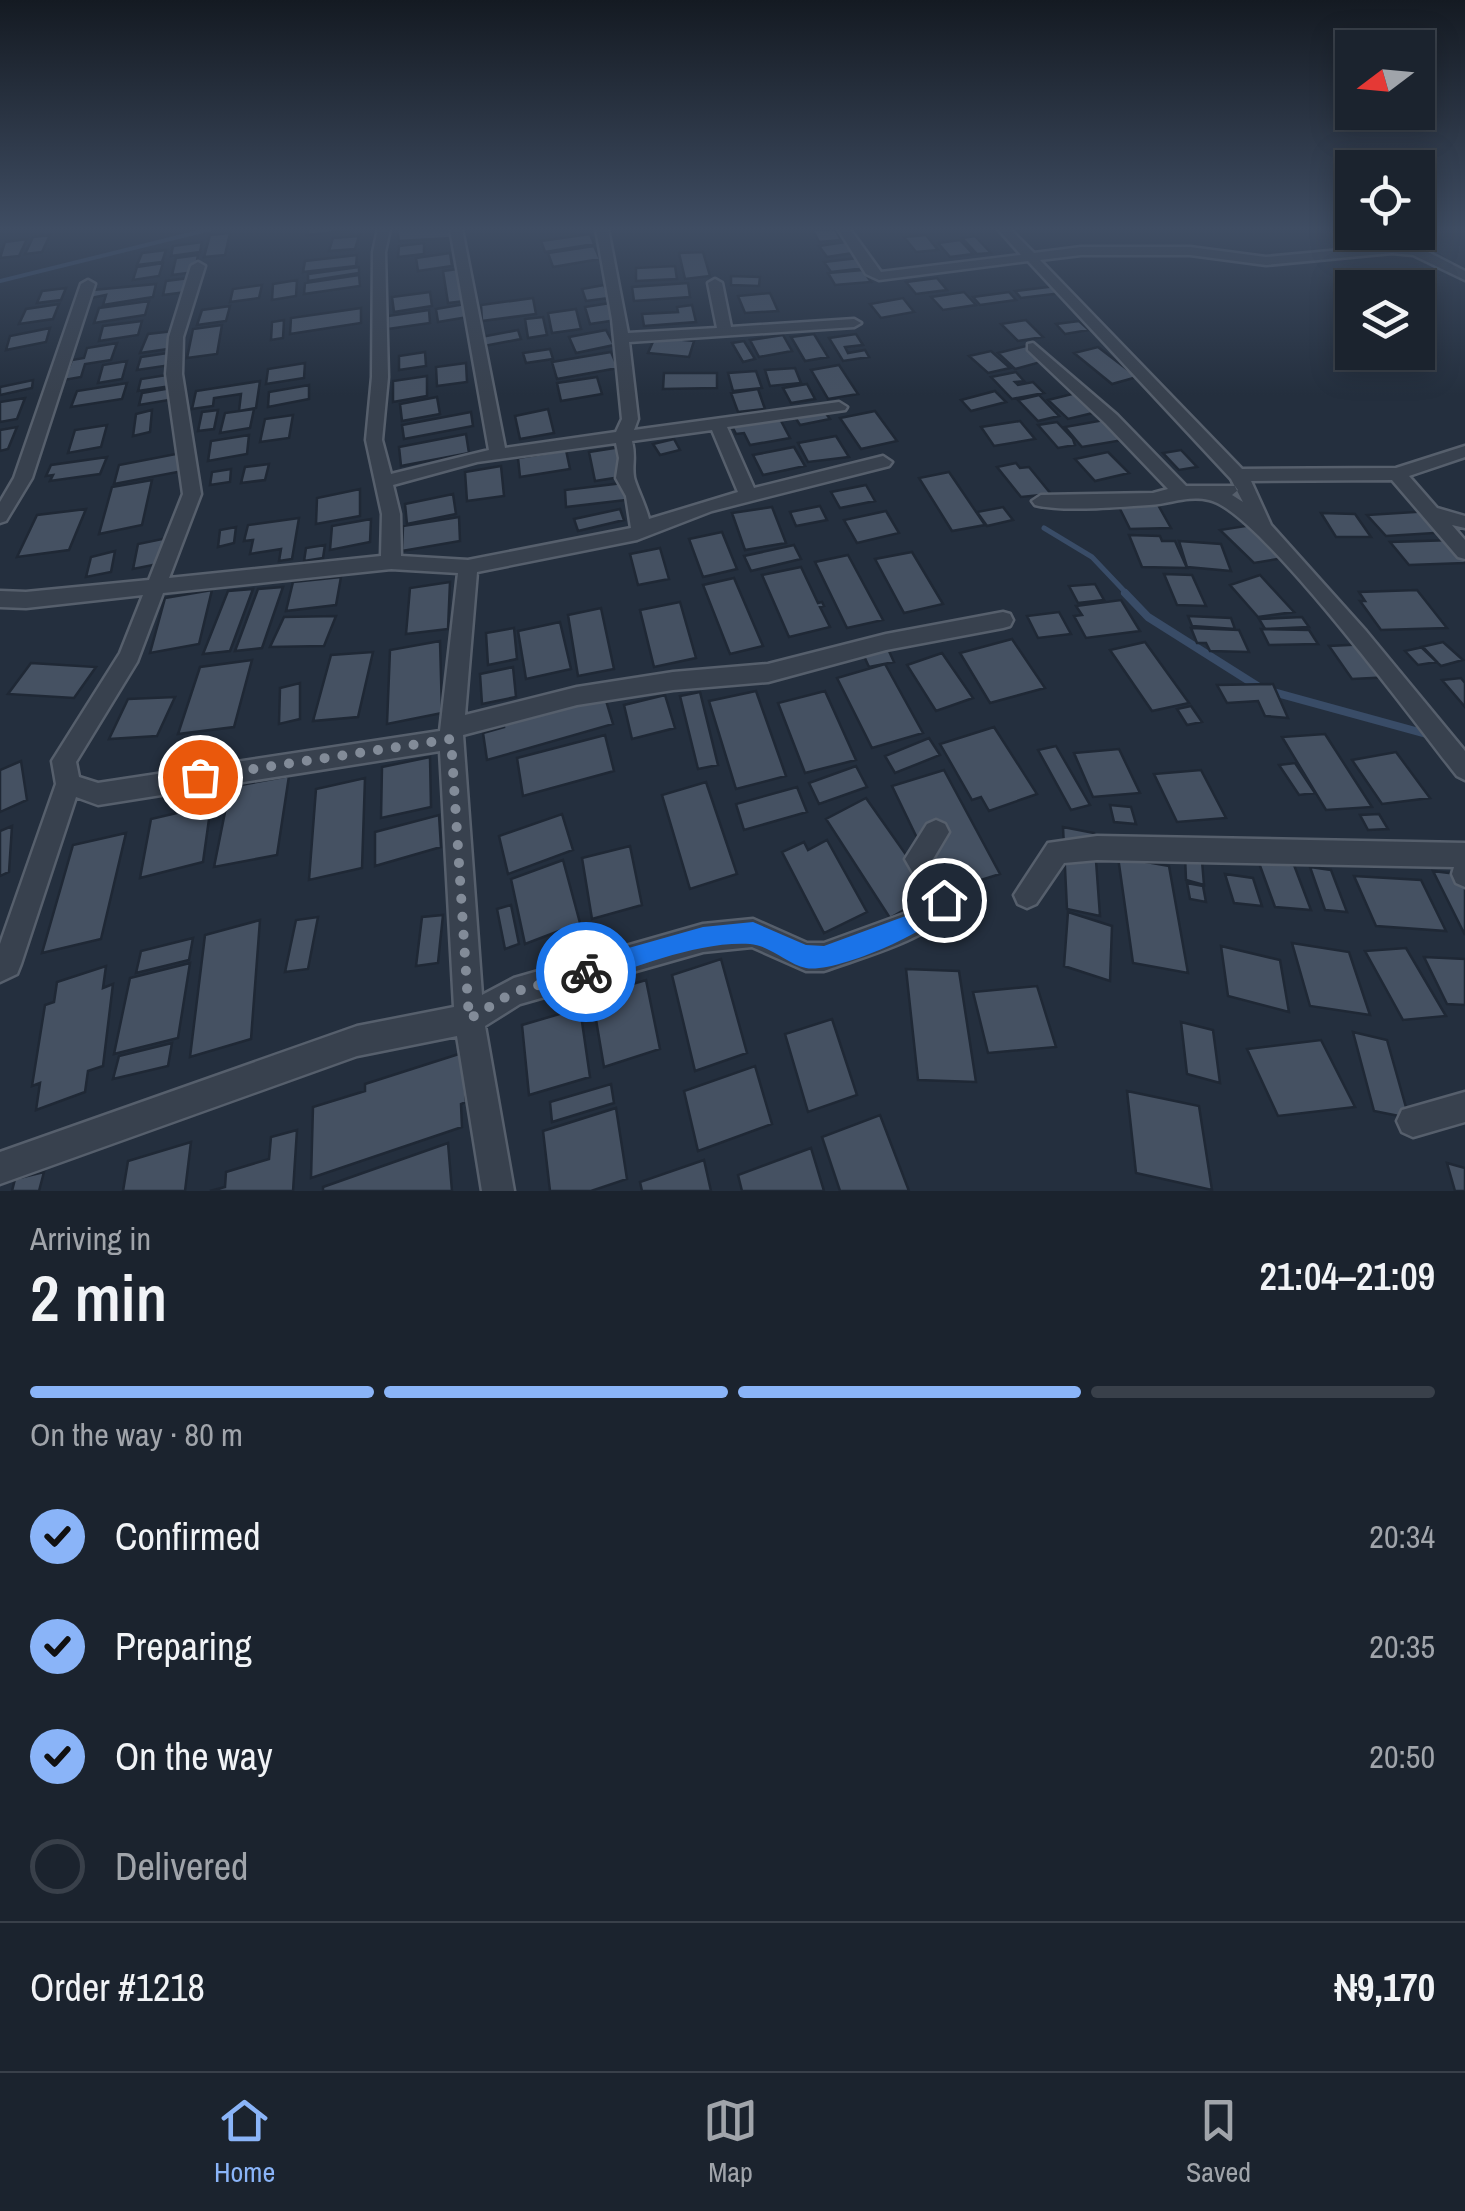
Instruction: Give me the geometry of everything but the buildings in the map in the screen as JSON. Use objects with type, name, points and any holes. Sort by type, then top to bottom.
[{"type":"street","points":[[0,516],[23,478],[88,285]]},
{"type":"street","points":[[0,968],[7,964],[68,784],[64,762],[129,656],[192,494],[174,374],[176,338],[192,285]]},
{"type":"street","points":[[379,285],[380,377],[374,440],[390,514],[391,562]]},
{"type":"street","points":[[466,285],[498,454]]},
{"type":"street","points":[[612,285],[630,418],[623,437],[628,458],[625,478],[635,496],[642,528]]},
{"type":"street","points":[[715,285],[724,329]]},
{"type":"street","points":[[1060,285],[1241,480],[1262,524]]},
{"type":"street","points":[[621,338],[854,324]]},
{"type":"street","points":[[1033,348],[1111,418],[1181,492]]},
{"type":"street","points":[[384,482],[498,454],[839,407]]},
{"type":"street","points":[[718,424],[748,496]]},
{"type":"street","points":[[1216,494],[1241,480],[1397,474],[1465,451]]},
{"type":"street","points":[[0,599],[26,600],[391,562],[468,567],[630,536],[642,528],[748,496],[883,462]]},
{"type":"street","points":[[1397,474],[1465,552]]},
{"type":"street","points":[[0,484],[23,478]]},
{"type":"street","points":[[1040,501],[1154,500],[1181,492],[1216,494],[1242,507],[1262,524],[1362,640],[1465,769]]},
{"type":"street","points":[[1431,513],[1465,522]]},
{"type":"street","points":[[468,567],[451,733],[469,1019],[498,1191]]},
{"type":"street","points":[[68,784],[98,794],[451,733],[577,696],[672,681],[768,673],[886,642],[1002,620]]},
{"type":"street","points":[[0,1168],[357,1041],[469,1019],[514,992],[703,938],[753,933],[806,956],[824,957],[918,922],[944,900],[918,859],[936,832]]},
{"type":"street","points":[[1027,894],[1057,852],[1096,848],[1465,855]]},
{"type":"street","points":[[1413,1121],[1465,1107]]},
{"type":"waterway","points":[[1044,528],[1092,557],[1128,595]]},
{"type":"waterway","points":[[1125,593],[1148,617],[1262,689],[1430,735]]},
{"type":"way so far","points":[[200,777],[451,739],[469,1019],[514,992],[586,972]]},
{"type":"route","points":[[586,972],[703,938],[753,933],[806,956],[824,957],[918,922],[944,900]]}]
